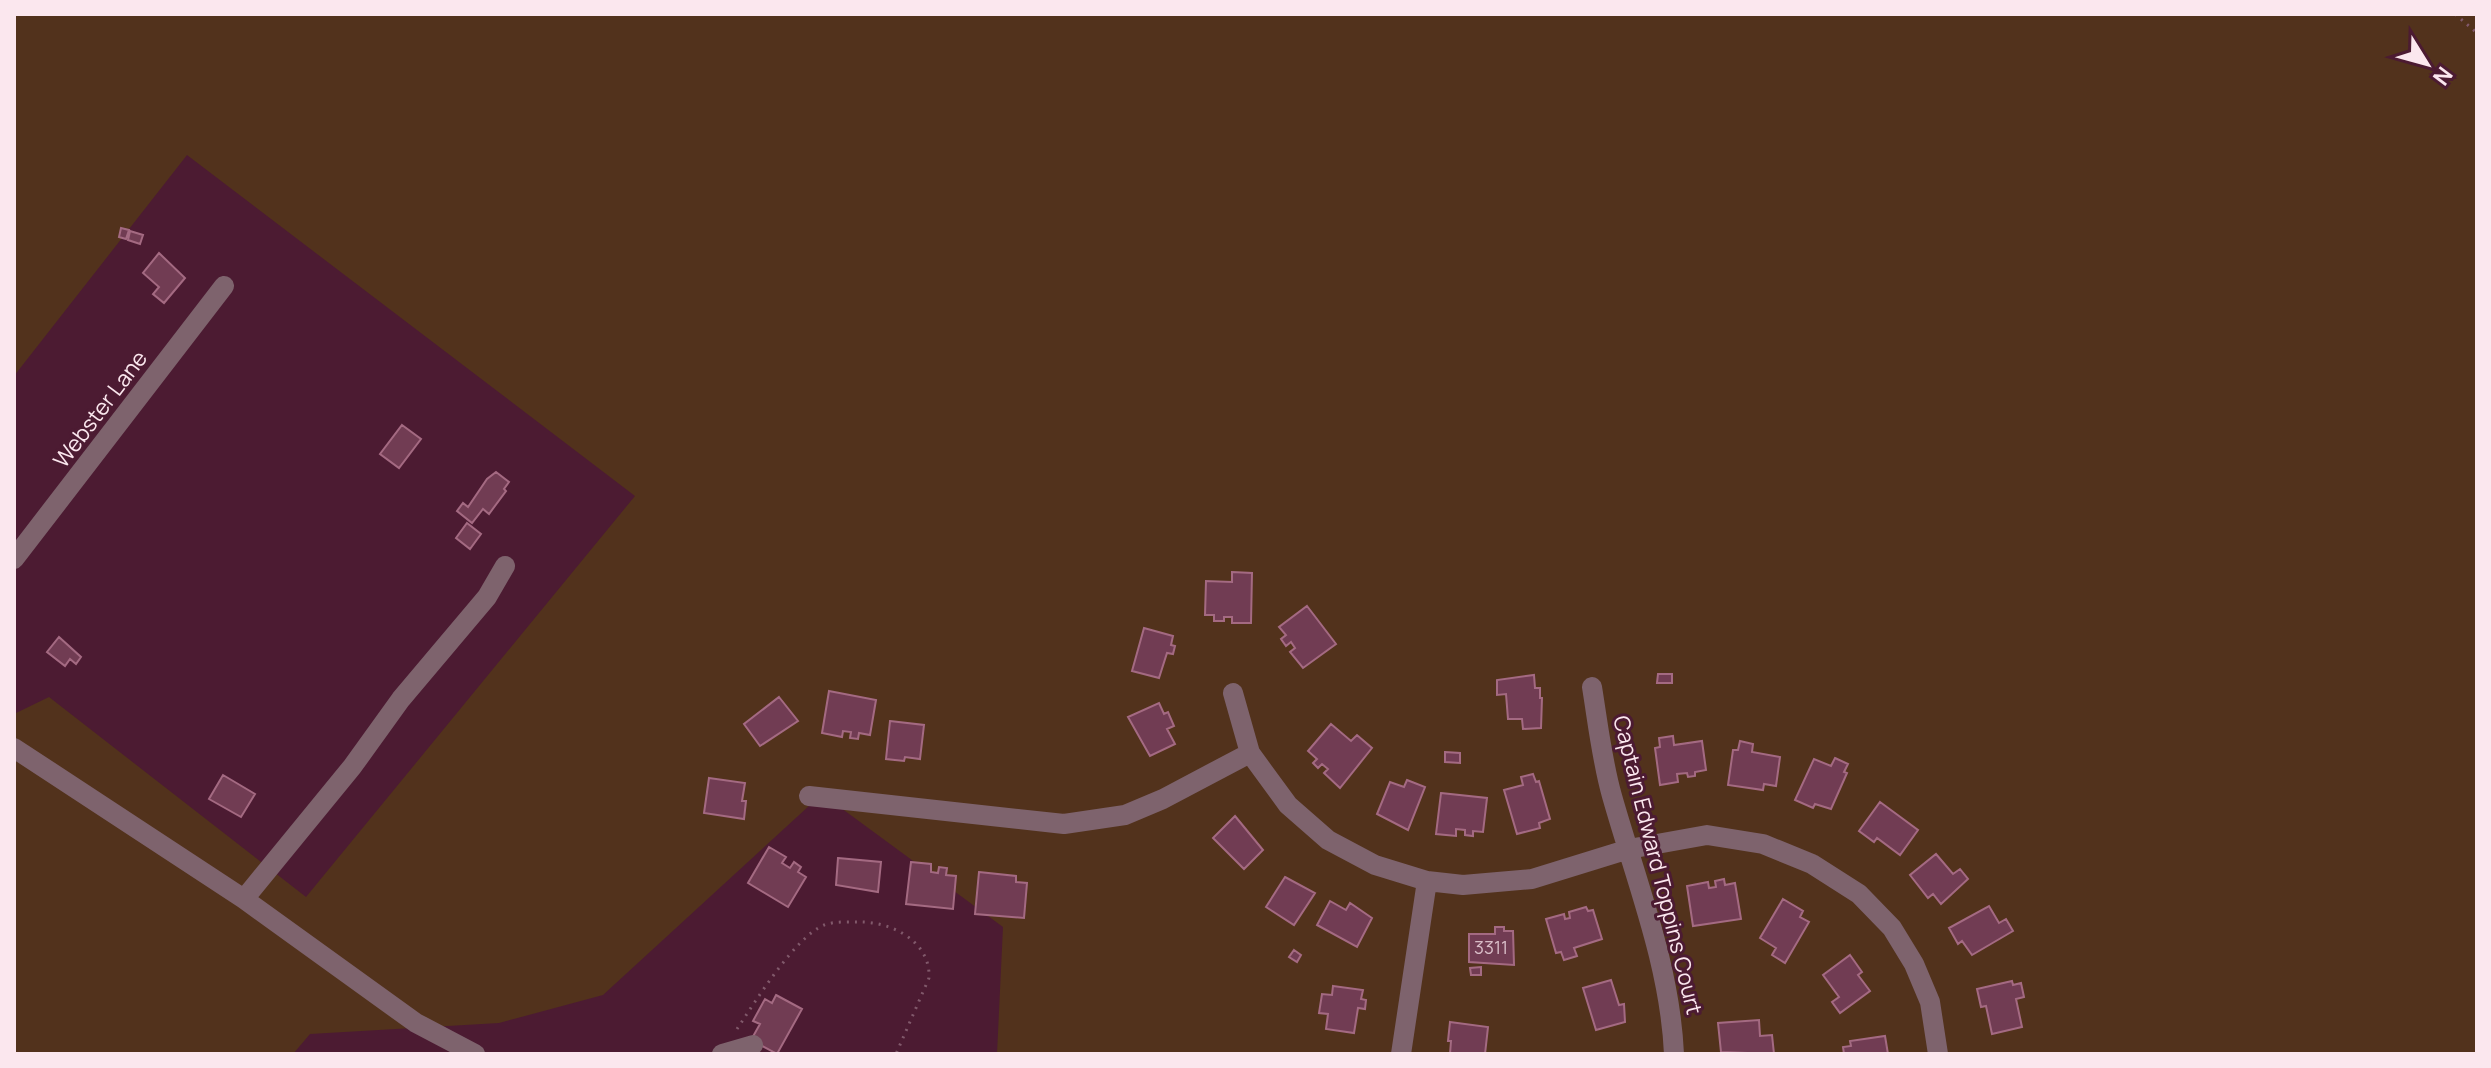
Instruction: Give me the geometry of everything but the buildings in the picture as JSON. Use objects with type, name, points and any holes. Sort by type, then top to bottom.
[{"type":"street","name":"Webster Lane","points":[[14,559],[224,286]]},
{"type":"street","points":[[244,899],[352,767],[401,699],[487,597],[505,566]]},
{"type":"street","name":"Captain Edward Toppins Court","points":[[1592,687],[1612,796],[1659,956],[1673,1028],[1674,1054]]},
{"type":"street","points":[[1233,693],[1250,753],[1288,805],[1328,840],[1375,865],[1427,881],[1463,885],[1532,879],[1629,849],[1707,835],[1763,844],[1812,864],[1859,894],[1892,928],[1914,964],[1930,1002],[1938,1054]]},
{"type":"street","points":[[14,748],[244,899],[416,1023],[475,1054]]},
{"type":"street","points":[[809,796],[1064,824],[1125,815],[1163,799],[1250,753]]},
{"type":"street","points":[[1401,1054],[1427,881]]},
{"type":"street","points":[[722,1054],[753,1045]]},
{"type":"path","points":[[2455,14],[2477,33]]},
{"type":"path","points":[[722,1054],[754,1003],[805,938],[824,925],[870,922],[896,929],[910,938],[924,952],[930,969],[929,978],[896,1054]]},
{"type":"shaded area","points":[[14,14],[2477,14],[2477,1054],[997,1054],[1003,927],[822,794],[603,995],[499,1023],[310,1034],[293,1054],[14,1054],[14,714],[49,697],[306,897],[635,496],[187,155],[14,376]]}]
